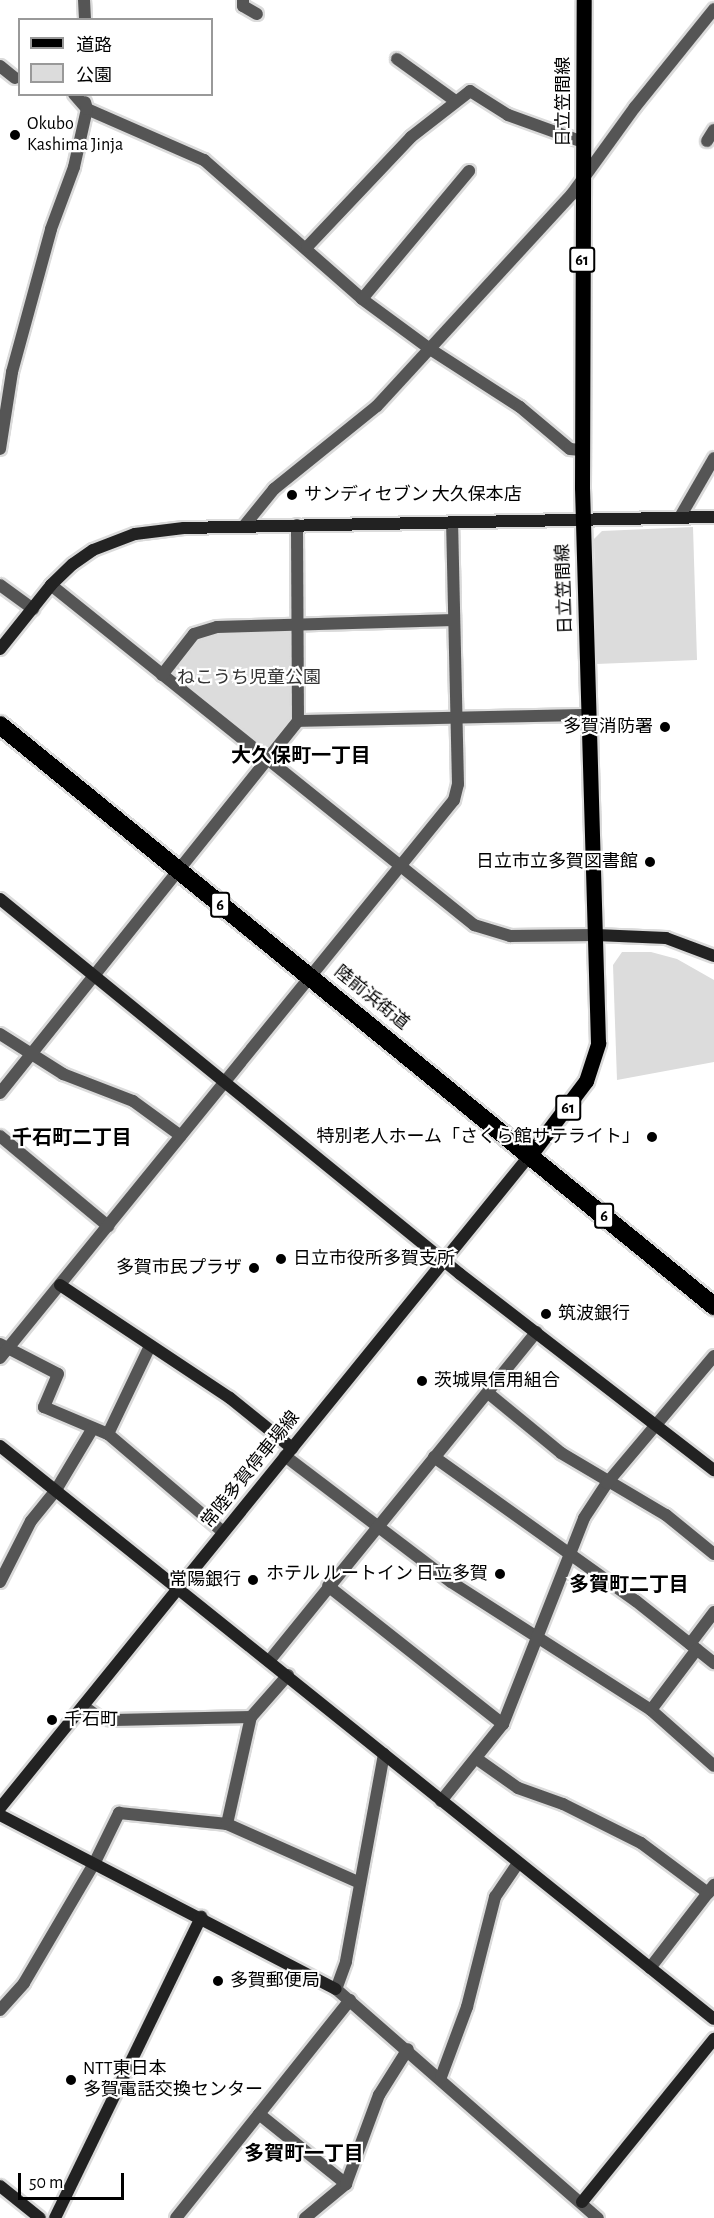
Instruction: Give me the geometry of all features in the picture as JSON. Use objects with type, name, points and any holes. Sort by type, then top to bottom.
[{"type":"highway","name":"陸前浜街道","points":[[0,725],[714,1306]]},
{"type":"main road","name":"日立笠間線","points":[[530,1155],[576,1098],[594,1063],[598,1033],[581,450],[584,0]]},
{"type":"street","points":[[84,0],[85,18]]},
{"type":"street","points":[[243,0],[243,6],[257,14]]},
{"type":"street","points":[[244,526],[274,489],[377,406],[583,181],[635,107],[714,9]]},
{"type":"street","points":[[397,59],[454,100]]},
{"type":"street","points":[[0,66],[17,79]]},
{"type":"street","points":[[0,80],[17,79]]},
{"type":"street","points":[[307,247],[367,179],[454,100],[470,91],[508,115],[583,141]]},
{"type":"street","points":[[76,96],[87,109],[204,160],[307,247],[362,299],[430,349],[520,407],[570,449],[581,450]]},
{"type":"street","points":[[0,448],[12,372],[51,229],[74,167],[87,109],[85,96]]},
{"type":"street","points":[[707,141],[714,130]]},
{"type":"street","points":[[362,299],[469,171]]},
{"type":"street","points":[[680,517],[714,458]]},
{"type":"street","points":[[0,649],[51,585],[93,550],[135,534],[244,526],[714,517]]},
{"type":"street","points":[[223,1532],[108,1434],[44,1407],[58,1374],[3,1350],[60,1285],[454,800],[458,784],[452,523]]},
{"type":"street","points":[[0,1094],[298,721],[297,525]]},
{"type":"street","points":[[0,585],[33,609]]},
{"type":"street","points":[[51,585],[474,925],[489,932],[510,936],[596,935],[666,938],[714,956]]},
{"type":"street","points":[[162,675],[194,634],[217,627],[454,620]]},
{"type":"street","points":[[298,721],[588,715]]},
{"type":"street","points":[[0,899],[444,1260],[655,1428],[714,1470]]},
{"type":"street","points":[[0,1034],[63,1074],[133,1101],[181,1136]]},
{"type":"street","points":[[0,1136],[108,1226]]},
{"type":"street","name":"常陸多賀停車場線","points":[[0,1808],[530,1155]]},
{"type":"street","points":[[60,1285],[230,1398],[376,1529],[451,1582],[539,1635],[651,1710],[714,1766]]},
{"type":"street","points":[[269,1660],[536,1332]]},
{"type":"street","points":[[108,1434],[150,1346]]},
{"type":"street","points":[[441,1801],[477,1760],[503,1724],[539,1635],[567,1554],[584,1518],[608,1483],[714,1356]]},
{"type":"street","points":[[488,1393],[561,1454],[666,1515],[714,1554]]},
{"type":"street","points":[[0,1582],[31,1521],[56,1490],[93,1428]]},
{"type":"street","points":[[0,1446],[179,1587],[441,1801],[714,2019]]},
{"type":"street","points":[[434,1457],[714,1663]]},
{"type":"street","points":[[328,1586],[503,1724]]},
{"type":"street","points":[[651,1710],[714,1612]]},
{"type":"street","points":[[227,1824],[251,1717],[288,1675]]},
{"type":"street","points":[[83,1706],[100,1718],[114,1720],[251,1717]]},
{"type":"street","points":[[336,1989],[346,1962],[384,1754]]},
{"type":"street","points":[[477,1760],[518,1788],[563,1804],[641,1843],[711,1889],[650,1968]]},
{"type":"street","points":[[0,2010],[24,1983],[95,1862],[119,1813],[227,1824],[360,1883]]},
{"type":"street","points":[[0,1815],[95,1862],[336,1989],[408,2049],[598,2218]]},
{"type":"street","points":[[441,2078],[467,2007],[495,1897],[518,1863]]},
{"type":"street","points":[[55,2218],[201,1917]]},
{"type":"street","points":[[176,2218],[350,2000]]},
{"type":"street","points":[[582,2202],[714,2039]]},
{"type":"street","points":[[305,2218],[346,2184],[379,2095],[408,2049]]},
{"type":"street","points":[[260,2114],[346,2184]]},
{"type":"street","points":[[0,2186],[40,2218]]},
{"type":"green space","points":[[693,527],[697,660],[596,664],[594,539],[602,531]]},
{"type":"green space","name":"ねこうち児童公園","points":[[287,630],[294,633],[295,718],[273,746],[264,747],[177,682],[174,665],[201,638],[223,632]]},
{"type":"green space","points":[[622,952],[651,952],[677,959],[714,980],[714,1062],[617,1080],[613,965]]},
{"type":"place","name":"Okubo Kashima Jinja","points":[[15,135]]},
{"type":"place","name":"サンディセブン 大久保本店","points":[[292,495]]},
{"type":"place","name":"多賀消防署","points":[[665,727]]},
{"type":"place","name":"日立市立多賀図書館","points":[[650,862]]},
{"type":"place","name":"特別老人ホーム「さくら館サテライト」","points":[[652,1137]]},
{"type":"place","name":"日立市役所多賀支所","points":[[281,1259]]},
{"type":"place","name":"多賀市民プラザ","points":[[254,1268]]},
{"type":"place","name":"筑波銀行","points":[[546,1314]]},
{"type":"place","name":"茨城県信用組合","points":[[422,1381]]},
{"type":"place","name":"ホテル ルートイン 日立多賀","points":[[500,1574]]},
{"type":"place","name":"常陽銀行","points":[[253,1580]]},
{"type":"place","name":"千石町","points":[[52,1720]]},
{"type":"place","name":"多賀郵便局","points":[[218,1981]]},
{"type":"place","name":"NTT東日本 多賀電話交換センター","points":[[71,2080]]},
{"type":"district","name":"大久保町一丁目","points":[[301,756]]},
{"type":"district","name":"千石町二丁目","points":[[72,1138]]},
{"type":"district","name":"多賀町二丁目","points":[[629,1585]]},
{"type":"district","name":"多賀町一丁目","points":[[304,2154]]}]
